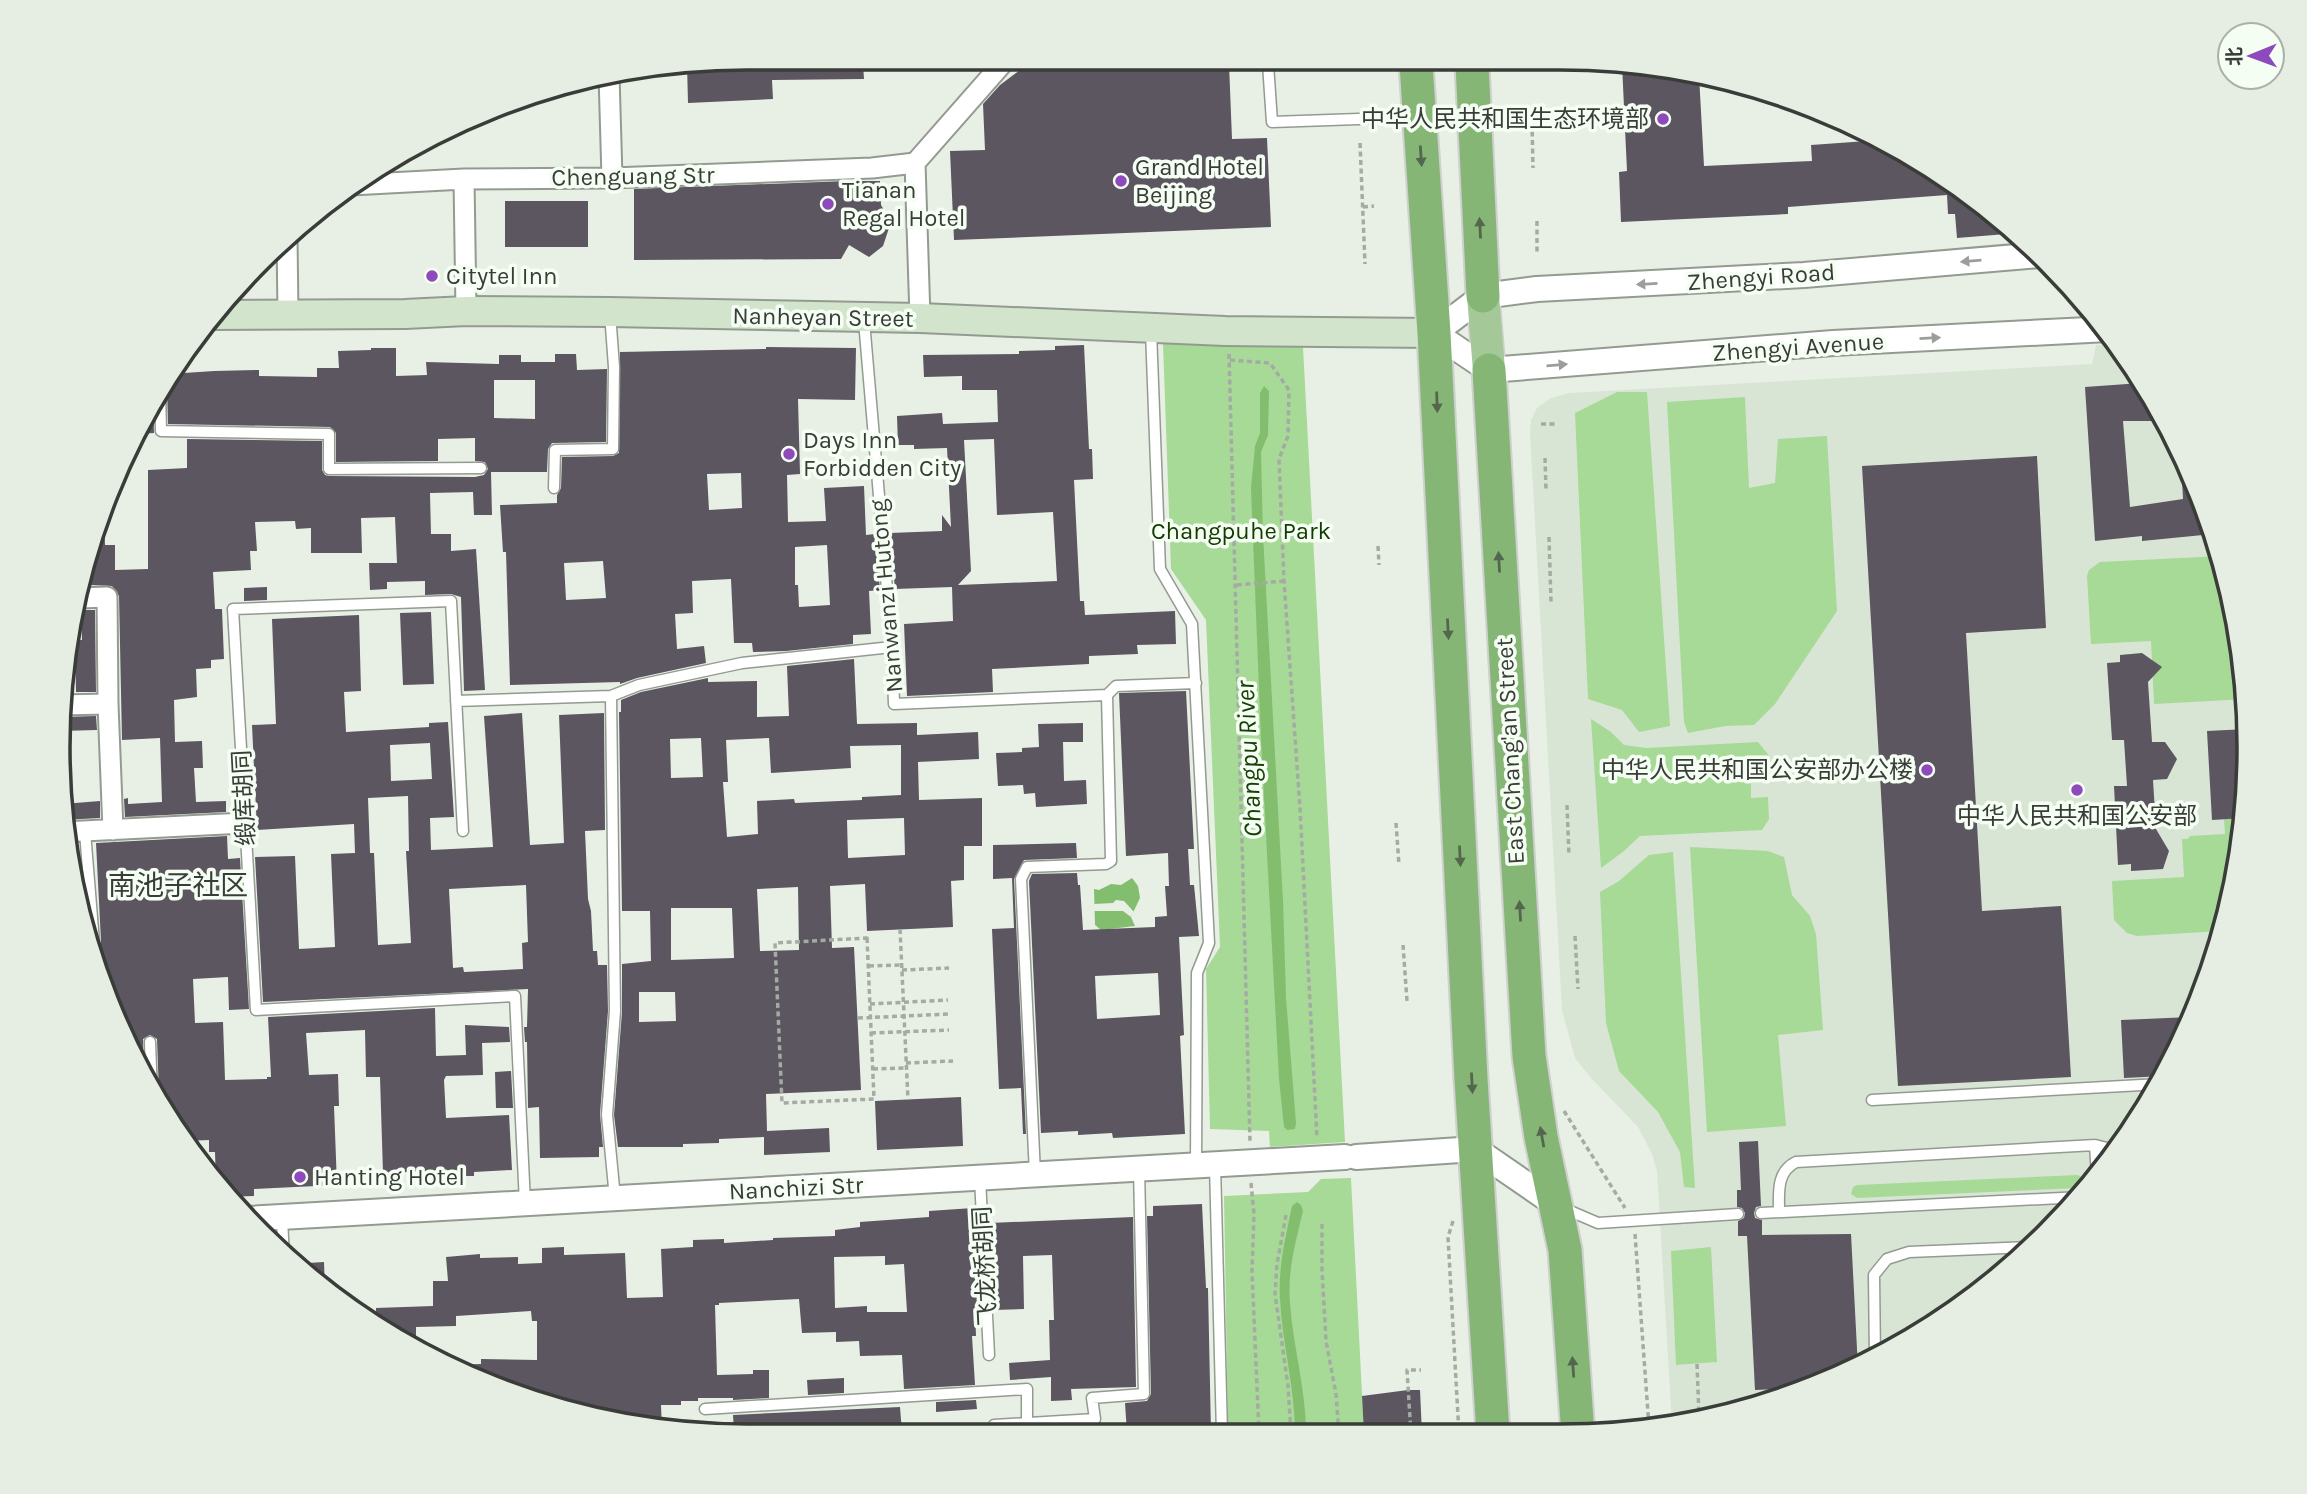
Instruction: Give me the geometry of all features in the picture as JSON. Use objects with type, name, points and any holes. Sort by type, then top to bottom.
[{"type":"highway","points":[[1416,70],[1434,333],[1475,1149],[1492,1424]]},
{"type":"highway","name":"East Chang'an Street","points":[[1472,70],[1483,296]]},
{"type":"highway","name":"East Chang'an Street","points":[[1489,370],[1529,1056],[1541,1137],[1566,1255],[1577,1424]]},
{"type":"main road","name":"East Chang'an Street","points":[[1483,296],[1489,370]]},
{"type":"main road","name":"Nanheyan Street","points":[[227,315],[610,312],[863,319],[920,318],[1225,331],[1434,333]]},
{"type":"street","points":[[920,318],[915,163],[997,70]]},
{"type":"street","points":[[609,84],[612,178]]},
{"type":"street","name":"Chenguang Str","points":[[371,184],[872,168],[915,163]]},
{"type":"street","points":[[464,179],[466,311]]},
{"type":"street","points":[[287,251],[288,314]]},
{"type":"street","name":"Zhengyi Road","points":[[1483,296],[1537,289],[1804,275],[2027,257]]},
{"type":"street","points":[[1483,296],[1434,333],[1489,370]]},
{"type":"street","name":"Zhengyi Avenue","points":[[1489,370],[1833,343],[2093,330]]},
{"type":"street","points":[[87,598],[107,597],[113,830]]},
{"type":"street","points":[[71,705],[108,704]]},
{"type":"street","points":[[76,832],[245,823]]},
{"type":"street","points":[[1475,1149],[1555,1204]]},
{"type":"street","name":"Nanchizi Str","points":[[261,1218],[1475,1149]]},
{"type":"lane","points":[[1268,70],[1272,122],[1419,117]]},
{"type":"lane","points":[[554,488],[555,450],[613,449],[614,367],[610,312]]},
{"type":"lane","name":"Nanwanzi Hutong","points":[[863,319],[894,704],[1107,695]]},
{"type":"lane","points":[[1151,328],[1160,569],[1192,624],[1196,683],[1209,943],[1197,973],[1221,1424]]},
{"type":"lane","points":[[160,409],[161,431],[329,433],[329,469],[481,468]]},
{"type":"lane","name":"缎库胡同","points":[[463,831],[451,601],[233,609],[256,1010],[515,996],[525,1203]]},
{"type":"lane","points":[[456,701],[611,696],[639,685],[742,663],[891,647]]},
{"type":"lane","points":[[1035,1175],[1021,879],[1027,867],[1106,864],[1111,860],[1107,695],[1116,686],[1196,683]]},
{"type":"lane","points":[[611,696],[615,1011],[607,1115],[615,1198]]},
{"type":"lane","points":[[85,832],[92,918]]},
{"type":"lane","points":[[150,1042],[151,1067]]},
{"type":"lane","points":[[1872,1100],[2147,1085]]},
{"type":"lane","points":[[1779,1212],[1780,1181],[1786,1168],[1796,1162],[2095,1145],[2105,1148]]},
{"type":"lane","points":[[2095,1145],[2096,1160]]},
{"type":"lane","points":[[1010,1424],[1094,1419],[1092,1398],[1144,1394],[1139,1169]]},
{"type":"lane","name":"飞龙桥胡同","points":[[980,1178],[989,1354]]},
{"type":"lane","points":[[1761,1213],[2065,1198]]},
{"type":"lane","points":[[1555,1204],[1598,1223],[1738,1214]]},
{"type":"lane","points":[[282,1216],[283,1240]]},
{"type":"lane","points":[[1875,1345],[1874,1275],[1887,1259],[1909,1252],[2015,1248]]},
{"type":"lane","points":[[705,1409],[1027,1389],[1027,1423]]},
{"type":"path","points":[[1516,123],[1532,122],[1533,168]]},
{"type":"path","points":[[1360,143],[1365,264]]},
{"type":"path","points":[[1363,207],[1374,206]]},
{"type":"path","points":[[1536,221],[1537,254]]},
{"type":"path","points":[[1225,331],[1230,360],[1237,585],[1250,1163],[1254,1214],[1252,1271],[1259,1424]]},
{"type":"path","points":[[1230,360],[1270,363],[1289,390],[1288,436],[1279,459],[1317,1159]]},
{"type":"path","points":[[1541,424],[1555,425]]},
{"type":"path","points":[[1545,458],[1546,489]]},
{"type":"path","points":[[1549,537],[1551,602]]},
{"type":"path","points":[[1378,546],[1379,565]]},
{"type":"path","points":[[1237,585],[1284,581]]},
{"type":"path","points":[[1567,805],[1569,856]]},
{"type":"path","points":[[1396,823],[1399,865]]},
{"type":"path","points":[[900,929],[908,1100]]},
{"type":"path","points":[[1575,936],[1578,989]]},
{"type":"path","points":[[867,939],[870,1004],[874,1099],[782,1103],[775,943],[867,939]]},
{"type":"path","points":[[1403,945],[1407,1001]]},
{"type":"path","points":[[868,966],[949,968]]},
{"type":"path","points":[[870,1004],[948,1000]]},
{"type":"path","points":[[858,1018],[948,1014]]},
{"type":"path","points":[[871,1033],[949,1030]]},
{"type":"path","points":[[872,1069],[953,1061]]},
{"type":"path","points":[[1455,1212],[1448,1237],[1458,1424]]},
{"type":"path","points":[[1286,1215],[1277,1264],[1275,1294],[1290,1424]]},
{"type":"path","points":[[1322,1224],[1326,1340],[1336,1394],[1338,1424]]},
{"type":"path","points":[[1697,1364],[1699,1409]]},
{"type":"path","points":[[1410,1424],[1407,1370],[1421,1370]]},
{"type":"shaded area","points":[[2096,345],[2104,345],[2123,371],[2167,448],[2185,488],[2214,572],[2231,659],[2237,747],[2231,835],[2214,922],[2185,1006],[2146,1086],[2097,1159],[2039,1226],[1972,1284],[1898,1333],[1819,1372],[1735,1401],[1671,1414],[1657,1171],[1652,1154],[1638,1127],[1575,1058],[1562,1011],[1531,420],[1537,408],[1551,398],[1569,393],[2092,364]]},
{"type":"shaded area","points":[[1264,386],[1269,391],[1268,435],[1261,452],[1263,535],[1286,998],[1296,1123],[1295,1129],[1287,1130],[1284,1127],[1279,1079],[1251,488],[1255,446],[1260,433],[1260,393]]},
{"type":"shaded area","points":[[1132,878],[1138,886],[1140,898],[1131,917],[1135,926],[1101,930],[1095,925],[1094,889],[1099,890],[1111,884],[1121,885]]},
{"type":"shaded area","points":[[1297,1202],[1303,1211],[1289,1291],[1305,1424],[1294,1424],[1280,1298],[1283,1252],[1292,1206]]},
{"type":"green space","name":"Changpuhe Park","points":[[1163,343],[1303,347],[1345,1142],[1270,1147],[1269,1131],[1210,1129],[1206,969],[1220,947],[1206,620],[1171,569]]},
{"type":"green space","points":[[1617,392],[1647,392],[1670,726],[1639,732],[1622,710],[1588,699],[1575,413]]},
{"type":"green space","points":[[1745,397],[1749,488],[1775,483],[1778,439],[1827,436],[1837,611],[1775,704],[1754,725],[1725,726],[1688,733],[1684,722],[1667,402]]},
{"type":"green space","points":[[2209,557],[2224,615],[2236,700],[2154,704],[2151,641],[2091,644],[2087,576],[2089,570],[2100,562]]},
{"type":"green space","points":[[1591,719],[1611,732],[1624,745],[1646,748],[1758,742],[1771,758],[1770,775],[1751,780],[1751,798],[1768,797],[1769,819],[1762,830],[1640,836],[1601,868]]},
{"type":"green space","points":[[2224,819],[2233,819],[2224,879],[2211,932],[2137,936],[2127,933],[2114,920],[2112,881],[2184,877],[2182,839],[2225,834]]},
{"type":"green space","points":[[1690,847],[1768,851],[1784,857],[1792,895],[1810,916],[1816,934],[1823,1030],[1778,1035],[1786,1126],[1707,1132]]},
{"type":"green space","points":[[1673,852],[1695,1188],[1684,1187],[1680,1152],[1658,1112],[1619,1071],[1606,1023],[1600,892],[1619,881],[1649,855]]},
{"type":"green space","points":[[2078,1175],[2082,1177],[2073,1188],[1857,1198],[1851,1194],[1853,1187]]},
{"type":"green space","points":[[1351,1178],[1363,1424],[1228,1424],[1224,1196],[1308,1192],[1321,1179]]},
{"type":"green space","points":[[1711,1247],[1717,1362],[1676,1365],[1671,1251]]},
{"type":"pier","points":[[1116,900],[1124,901],[1134,912],[1131,917],[1123,911],[1094,911],[1094,904],[1113,903]]},
{"type":"building","points":[[863,70],[864,79],[772,80],[773,99],[688,103],[687,73]]},
{"type":"building","points":[[1020,70],[1229,70],[1232,139],[1267,138],[1271,227],[954,240],[950,151],[985,150],[983,104],[1000,85]]},
{"type":"building","name":"中华人民共和国生态环境部","points":[[1622,73],[1700,85],[1704,166],[1812,161],[1811,145],[1862,141],[1936,184],[2002,234],[1957,238],[1955,214],[1948,214],[1947,195],[1788,207],[1788,214],[1621,222],[1619,172],[1627,171]]},
{"type":"building","points":[[880,181],[881,205],[891,222],[883,246],[869,257],[849,245],[841,259],[634,260],[634,189]]},
{"type":"building","points":[[505,201],[588,201],[588,247],[505,247]]},
{"type":"building","points":[[1084,345],[1093,479],[1074,480],[1080,601],[1084,601],[1085,615],[1175,611],[1176,644],[1137,645],[1138,654],[1089,656],[1089,664],[992,669],[993,692],[907,696],[904,624],[953,621],[952,587],[895,589],[890,533],[942,531],[942,515],[951,527],[947,448],[914,449],[914,445],[898,445],[897,416],[942,413],[943,424],[998,422],[997,390],[962,390],[962,376],[924,377],[923,355],[1019,354],[1019,351],[1055,350],[1055,346]],"holes":[[[994,439],[997,515],[1053,512],[1057,581],[958,585],[971,571],[964,440]]]},
{"type":"building","points":[[396,348],[396,376],[427,375],[426,362],[499,364],[499,355],[521,355],[521,362],[555,362],[555,354],[576,354],[577,370],[607,369],[606,442],[552,443],[548,449],[547,472],[491,472],[492,515],[474,515],[473,492],[430,493],[431,534],[451,534],[451,551],[476,549],[485,690],[464,691],[461,597],[451,594],[425,595],[425,581],[387,582],[387,589],[370,590],[369,563],[397,563],[395,517],[361,518],[362,553],[311,553],[311,528],[296,529],[295,521],[255,522],[257,551],[250,551],[251,570],[213,572],[215,609],[222,609],[224,659],[211,660],[211,668],[196,669],[197,697],[174,700],[175,742],[202,741],[203,768],[194,768],[196,802],[226,801],[226,812],[125,817],[124,799],[128,798],[128,804],[162,802],[160,738],[122,740],[119,596],[112,586],[90,585],[105,533],[105,545],[115,545],[115,570],[148,569],[148,470],[187,468],[187,439],[322,441],[322,470],[329,476],[475,477],[484,475],[488,469],[485,462],[475,461],[475,438],[438,439],[438,461],[336,462],[336,433],[330,427],[168,424],[167,398],[183,373],[259,370],[259,376],[317,377],[317,368],[339,368],[338,351]],"holes":[[[494,380],[535,380],[535,419],[494,418]]]},
{"type":"building","points":[[856,348],[855,400],[798,399],[800,474],[787,475],[788,522],[826,521],[824,488],[864,486],[866,535],[875,534],[880,590],[869,591],[871,634],[853,635],[853,644],[753,652],[752,643],[734,643],[731,579],[692,581],[693,613],[675,614],[677,649],[704,646],[706,663],[620,684],[510,685],[506,552],[503,552],[500,505],[557,503],[561,488],[562,457],[613,456],[619,453],[620,352]],"holes":[[[741,473],[742,508],[709,510],[707,474]],[[827,545],[830,605],[799,607],[798,585],[795,585],[795,547]],[[603,561],[606,598],[566,600],[564,563]]]},
{"type":"building","points":[[2131,384],[2152,421],[2123,421],[2130,507],[2183,499],[2182,482],[2203,535],[2142,541],[2142,536],[2095,541],[2085,387]]},
{"type":"building","points":[[154,422],[154,433],[148,433]]},
{"type":"building","name":"中华人民共和国公安部办公楼","points":[[2037,456],[2046,628],[1966,633],[1982,911],[2061,906],[2071,1077],[1898,1086],[1862,466]]},
{"type":"building","points":[[267,587],[267,600],[244,601],[244,588]]},
{"type":"building","points":[[84,610],[95,610],[96,692],[76,692],[76,659],[79,640],[82,640]]},
{"type":"building","points":[[431,612],[434,684],[403,685],[400,613]]},
{"type":"building","points":[[359,615],[361,691],[344,692],[346,732],[429,727],[429,723],[448,722],[454,817],[430,818],[431,850],[493,847],[484,716],[522,713],[530,845],[564,843],[559,715],[604,713],[605,830],[585,831],[593,951],[597,951],[598,965],[607,965],[608,1011],[600,1114],[603,1147],[599,1147],[599,1157],[540,1158],[539,1107],[528,1108],[527,1042],[524,1027],[527,1027],[528,989],[263,1002],[255,857],[295,856],[299,949],[335,947],[331,854],[355,853],[354,824],[257,830],[252,725],[276,724],[272,619]],"holes":[[[430,743],[432,779],[391,781],[390,745]],[[408,796],[409,851],[406,851],[411,943],[378,945],[374,853],[370,853],[368,798]],[[526,885],[528,942],[522,943],[523,969],[464,972],[463,967],[453,968],[449,889]]]},
{"type":"building","points":[[2142,653],[2162,667],[2148,682],[2152,742],[2165,742],[2177,759],[2167,779],[2153,780],[2156,829],[2169,851],[2163,869],[2131,871],[2131,864],[2118,865],[2114,786],[2127,786],[2124,740],[2112,740],[2107,663],[2120,662],[2120,655]]},
{"type":"building","points":[[854,659],[857,724],[917,723],[917,735],[978,732],[979,759],[918,762],[919,800],[982,798],[982,846],[964,846],[964,880],[951,881],[953,927],[867,931],[865,884],[830,886],[832,948],[854,947],[861,1090],[766,1094],[767,1131],[829,1128],[830,1152],[764,1155],[764,1137],[719,1139],[719,1143],[683,1144],[683,1147],[618,1147],[614,1115],[622,1012],[622,964],[651,961],[650,911],[622,911],[621,700],[641,692],[708,678],[708,682],[757,681],[757,717],[789,716],[787,666]],"holes":[[[701,738],[703,777],[671,778],[670,739]],[[769,738],[771,773],[851,768],[850,746],[901,745],[901,795],[795,803],[794,799],[757,801],[758,834],[727,837],[723,782],[728,782],[726,740]],[[904,818],[905,855],[848,858],[847,820]],[[798,887],[799,950],[760,951],[757,889]],[[671,908],[732,908],[734,958],[671,960]],[[639,992],[675,992],[676,1021],[639,1022]]]},
{"type":"building","points":[[1186,691],[1194,849],[1188,849],[1190,885],[1194,885],[1199,936],[1179,937],[1185,1134],[1113,1138],[1112,1133],[1041,1133],[1029,881],[1032,874],[1077,873],[1083,930],[1155,927],[1155,917],[1167,916],[1165,886],[1169,886],[1168,853],[1126,856],[1119,693]],"holes":[[[1158,973],[1160,1015],[1097,1019],[1095,976]]]},
{"type":"building","points":[[96,716],[97,730],[70,731],[71,717]]},
{"type":"building","points":[[1083,723],[1083,742],[1063,742],[1064,781],[1086,780],[1087,804],[1036,807],[1035,793],[1024,794],[1023,785],[998,786],[996,753],[1022,752],[1022,748],[1039,747],[1038,724]]},
{"type":"building","points":[[2237,730],[2233,819],[2212,820],[2207,731]]},
{"type":"building","points":[[100,801],[100,818],[74,819],[72,803]]},
{"type":"building","points":[[227,836],[228,859],[240,858],[249,1009],[229,1010],[228,977],[193,979],[195,1023],[223,1022],[225,1080],[271,1077],[268,1017],[435,1008],[436,1056],[466,1055],[465,1025],[509,1027],[510,1042],[482,1043],[483,1075],[446,1076],[444,1080],[446,1118],[509,1115],[512,1170],[474,1172],[474,1176],[457,1176],[457,1170],[383,1173],[380,1077],[366,1077],[365,1030],[306,1033],[309,1075],[338,1074],[339,1106],[334,1106],[337,1185],[254,1189],[254,1196],[241,1196],[215,1166],[215,1152],[209,1152],[209,1140],[197,1141],[161,1086],[157,1039],[150,1035],[143,1039],[143,1052],[122,1006],[100,946],[96,843]]},
{"type":"building","points":[[1076,843],[1077,858],[1024,860],[1014,879],[1026,1134],[1023,1134],[1021,1088],[999,1089],[992,929],[1014,928],[1012,878],[993,879],[993,845]]},
{"type":"building","points":[[2180,1017],[2151,1077],[2124,1078],[2121,1020]]},
{"type":"building","points":[[511,1071],[513,1108],[496,1108],[495,1072]]},
{"type":"building","points":[[961,1097],[963,1146],[877,1150],[875,1101]]},
{"type":"building","points":[[1758,1141],[1761,1206],[1756,1207],[1754,1213],[1755,1218],[1762,1220],[1762,1235],[1851,1234],[1857,1355],[1774,1389],[1755,1390],[1747,1236],[1738,1236],[1738,1221],[1744,1218],[1745,1213],[1742,1208],[1737,1207],[1737,1190],[1741,1190],[1739,1142]]},
{"type":"building","points":[[1202,1204],[1208,1288],[1211,1424],[1126,1424],[1125,1403],[1147,1401],[1151,1394],[1147,1216],[1153,1216],[1153,1206]]},
{"type":"building","points":[[973,1208],[979,1311],[975,1311],[976,1336],[972,1336],[975,1385],[904,1389],[902,1355],[860,1356],[859,1341],[836,1342],[836,1332],[802,1333],[799,1299],[719,1303],[715,1305],[717,1375],[753,1374],[753,1370],[769,1370],[769,1398],[698,1398],[698,1401],[681,1401],[681,1405],[661,1405],[662,1418],[659,1418],[572,1401],[529,1388],[471,1364],[481,1364],[481,1359],[537,1360],[537,1321],[532,1321],[531,1311],[456,1316],[456,1326],[416,1327],[416,1337],[376,1313],[376,1308],[433,1306],[433,1281],[448,1281],[446,1257],[480,1254],[480,1258],[518,1257],[518,1264],[542,1263],[542,1248],[564,1247],[564,1255],[625,1253],[627,1298],[663,1297],[661,1249],[693,1247],[693,1240],[724,1239],[724,1243],[835,1236],[835,1230],[860,1227],[860,1222],[929,1217],[929,1211]],"holes":[[[885,1256],[885,1265],[904,1264],[907,1312],[867,1312],[867,1306],[835,1308],[834,1257]]]},
{"type":"building","points":[[1133,1217],[1136,1387],[1071,1389],[1072,1400],[1051,1401],[1051,1377],[1010,1380],[1009,1363],[1050,1360],[1049,1320],[1054,1320],[1052,1255],[1023,1256],[1024,1309],[994,1310],[990,1223]]},
{"type":"building","points":[[324,1262],[324,1275],[309,1263]]},
{"type":"building","points":[[844,1378],[844,1393],[808,1395],[807,1380]]},
{"type":"building","points":[[1420,1390],[1422,1424],[1363,1424],[1362,1396]]},
{"type":"building","points":[[976,1400],[977,1409],[936,1412],[936,1402]]},
{"type":"building","points":[[900,1407],[901,1424],[734,1424],[733,1415]]},
{"type":"place","name":"中华人民共和国生态环境部","points":[[1663,119]]},
{"type":"place","name":"Grand Hotel Beijing","points":[[1121,181]]},
{"type":"place","name":"Tianan Regal Hotel","points":[[828,204]]},
{"type":"place","name":"Citytel Inn","points":[[432,276]]},
{"type":"place","name":"Days Inn Forbidden City","points":[[789,454]]},
{"type":"place","name":"中华人民共和国公安部办公楼","points":[[1927,770]]},
{"type":"place","name":"中华人民共和国公安部","points":[[2077,790]]},
{"type":"place","name":"Hanting Hotel","points":[[300,1177]]},
{"type":"district","name":"南池子社区","points":[[178,885]]},
{"type":"water label","name":"Changpu River","points":[[1249,759]]}]
